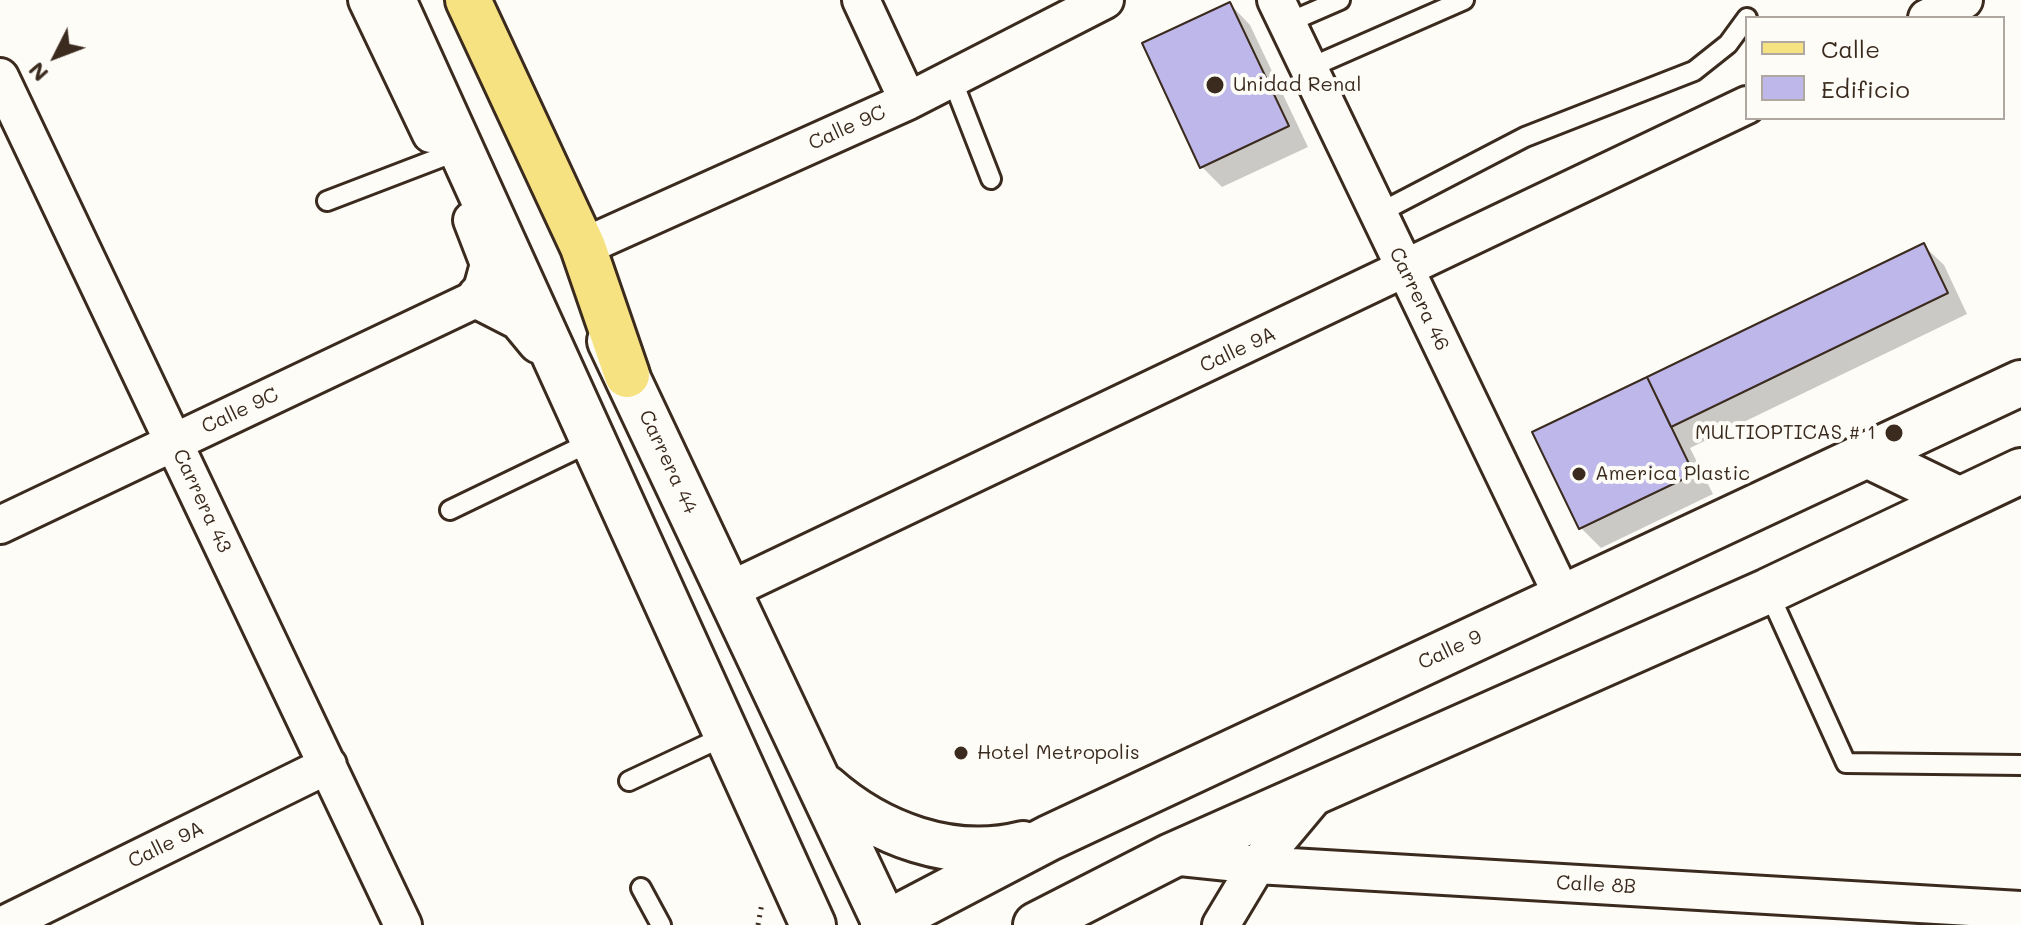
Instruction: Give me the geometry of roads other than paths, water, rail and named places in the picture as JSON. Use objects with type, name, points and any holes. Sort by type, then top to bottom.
[{"type":"main road","points":[[393,0],[813,925]]},
{"type":"main road","points":[[449,0],[579,258]]},
{"type":"main road","points":[[468,0],[579,258]]},
{"type":"main road","name":"Carrera 44","points":[[579,258],[627,375],[885,925]]},
{"type":"main road","points":[[480,297],[521,318],[545,347],[591,436]]},
{"type":"main road","name":"Calle 9","points":[[885,925],[1049,838],[2021,383]]},
{"type":"main road","points":[[1867,455],[1960,500]]},
{"type":"main road","points":[[1036,925],[1171,856],[1768,591],[2021,471]]},
{"type":"main road","points":[[819,782],[850,809],[886,830],[921,841],[967,850],[1008,848],[1049,838]]},
{"type":"street","points":[[367,0],[484,245],[489,264],[480,297]]},
{"type":"street","points":[[861,0],[908,101]]},
{"type":"street","name":"Calle 9C","points":[[579,258],[908,101],[1105,0]]},
{"type":"street","points":[[1931,16],[1964,0]]},
{"type":"street","name":"Carrera 46","points":[[1282,12],[1563,597]]},
{"type":"street","name":"Carrera 43","points":[[2,84],[403,925]]},
{"type":"street","name":"Calle 9A","points":[[728,591],[1406,271],[1745,106]]},
{"type":"street","name":"Calle 9C","points":[[0,525],[480,297]]},
{"type":"street","name":"Calle 9A","points":[[3,925],[328,765]]},
{"type":"street","points":[[1221,925],[1257,865],[1319,791]]},
{"type":"street","name":"Calle 8B","points":[[1171,856],[1257,865],[2021,910]]},
{"type":"lane","points":[[1282,12],[1340,0]]},
{"type":"lane","points":[[1309,68],[1464,0]]},
{"type":"lane","points":[[1379,213],[1525,137],[1694,71],[1728,44],[1745,21]]},
{"type":"lane","points":[[952,79],[991,179]]},
{"type":"lane","points":[[327,201],[442,157]]},
{"type":"lane","points":[[450,510],[591,436]]},
{"type":"lane","points":[[1768,591],[1846,763],[2021,765]]},
{"type":"lane","points":[[629,781],[727,735]]},
{"type":"lane","points":[[641,888],[661,925]]},
{"type":"place","name":"Unidad Renal","points":[[1215,85]]},
{"type":"place","name":"MULTIOPTICAS # 1","points":[[1894,433]]},
{"type":"place","name":"America Plastic","points":[[1579,474]]},
{"type":"place","name":"Hotel Metropolis","points":[[961,753]]}]
